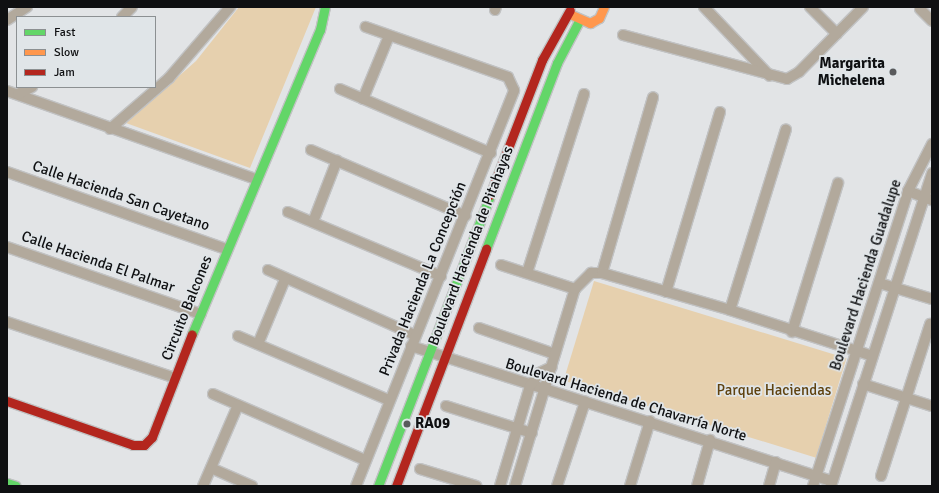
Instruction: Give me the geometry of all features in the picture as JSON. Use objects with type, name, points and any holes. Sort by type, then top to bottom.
[{"type":"street","points":[[7,20],[27,7]]},
{"type":"street","points":[[123,16],[132,7]]},
{"type":"street","points":[[110,129],[170,78],[230,7]]},
{"type":"street","name":"Circuito Balcones","points":[[7,401],[133,445],[144,445],[152,437],[226,249],[320,30],[325,7]]},
{"type":"street","points":[[570,8],[579,21],[595,21],[604,7]]},
{"type":"street","points":[[704,7],[770,76]]},
{"type":"street","points":[[810,7],[837,34]]},
{"type":"street","points":[[623,35],[770,76],[787,79],[799,72],[863,7]]},
{"type":"street","name":"Boulevard Hacienda de Pitahayas","points":[[378,486],[542,60],[570,8]]},
{"type":"street","points":[[920,9],[932,21]]},
{"type":"street","name":"Boulevard Hacienda de Pitahayas","points":[[396,486],[557,63],[579,21]]},
{"type":"street","points":[[363,99],[389,36],[366,27]]},
{"type":"street","name":"Privada Hacienda La Concepción","points":[[356,486],[411,346],[466,216],[514,90],[513,82],[508,77],[389,36]]},
{"type":"street","points":[[18,94],[30,88]]},
{"type":"street","points":[[340,89],[491,153]]},
{"type":"street","points":[[7,91],[110,129],[256,179]]},
{"type":"street","points":[[527,273],[584,94]]},
{"type":"street","points":[[602,273],[653,97]]},
{"type":"street","points":[[666,292],[720,112]]},
{"type":"street","points":[[730,310],[786,129]]},
{"type":"street","name":"Boulevard Hacienda Guadalupe","points":[[813,486],[858,351],[908,191],[932,144]]},
{"type":"street","points":[[311,150],[466,216]]},
{"type":"street","points":[[313,222],[337,160]]},
{"type":"street","name":"Calle Hacienda San Cayetano","points":[[7,172],[226,249]]},
{"type":"street","name":"Boulevard Hacienda Guadalupe","points":[[832,483],[893,287],[928,199],[932,172]]},
{"type":"street","points":[[792,332],[838,183]]},
{"type":"street","points":[[908,191],[928,199]]},
{"type":"street","points":[[288,212],[441,276]]},
{"type":"street","name":"Calle Hacienda El Palmar","points":[[7,247],[201,314]]},
{"type":"street","points":[[501,265],[575,288]]},
{"type":"street","points":[[268,270],[285,279],[416,335]]},
{"type":"street","points":[[515,486],[575,288],[591,273],[602,273],[730,310],[792,332],[872,356]]},
{"type":"street","points":[[258,344],[285,279]]},
{"type":"street","points":[[879,283],[932,299]]},
{"type":"street","points":[[7,322],[175,378]]},
{"type":"street","points":[[881,476],[930,324]]},
{"type":"street","points":[[478,328],[555,354]]},
{"type":"street","points":[[238,336],[390,400]]},
{"type":"street","name":"Boulevard Hacienda de Chavarría Norte","points":[[411,346],[444,359],[544,391],[650,421],[710,440],[816,476],[832,483]]},
{"type":"street","points":[[500,486],[530,386],[539,373],[552,367]]},
{"type":"street","points":[[863,384],[932,406]]},
{"type":"street","points":[[213,394],[365,460]]},
{"type":"street","points":[[557,486],[585,402]]},
{"type":"street","points":[[203,486],[238,405]]},
{"type":"street","points":[[446,406],[532,434]]},
{"type":"street","points":[[630,486],[650,421]]},
{"type":"street","points":[[697,486],[710,440]]},
{"type":"street","points":[[769,486],[776,462]]},
{"type":"street","points":[[210,468],[252,486]]},
{"type":"street","points":[[420,469],[476,486]]},
{"type":"street","points":[[7,483],[16,486]]},
{"type":"green space","points":[[239,7],[316,7],[250,168],[126,123],[196,61]]},
{"type":"green space","name":"Parque Haciendas","points":[[594,281],[846,358],[816,458],[564,380]]},
{"type":"traffic: fast","points":[[192,334],[320,30],[325,7]]},
{"type":"traffic: fast","points":[[486,249],[557,63],[579,21]]},
{"type":"traffic: fast","points":[[378,486],[490,195]]},
{"type":"traffic: fast","points":[[7,483],[16,486]]},
{"type":"traffic: slow","points":[[572,15],[590,23],[599,18],[604,7]]},
{"type":"traffic: jam","points":[[490,195],[542,60],[570,10]]},
{"type":"traffic: jam","points":[[396,486],[486,249]]},
{"type":"traffic: jam","points":[[7,401],[133,445],[144,445],[152,437],[192,334]]},
{"type":"place","name":"Margarita Michelena","points":[[893,72]]},
{"type":"place","name":"RA09","points":[[407,424]]}]
